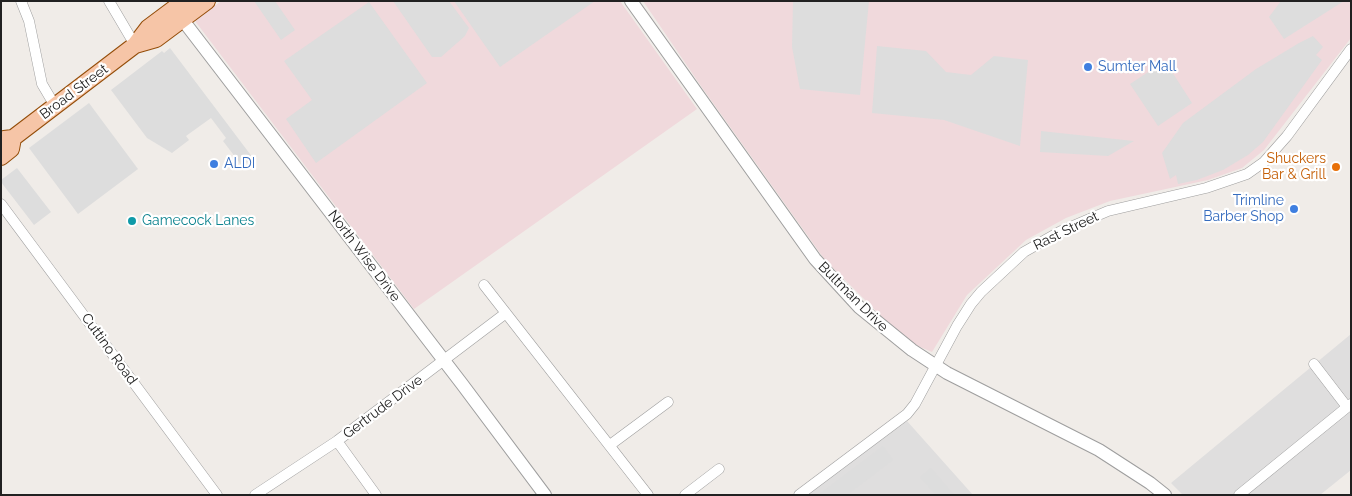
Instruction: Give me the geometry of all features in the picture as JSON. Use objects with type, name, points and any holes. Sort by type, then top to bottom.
[{"type":"main road","name":"Broad Street","points":[[1,156],[12,149],[7,139],[55,106],[135,45],[148,28],[184,1]]},
{"type":"main road","name":"Broad Street","points":[[135,45],[156,39],[207,1]]},
{"type":"street","points":[[21,1],[30,21],[42,84],[55,106]]},
{"type":"street","points":[[109,1],[135,45]]},
{"type":"street","name":"Bultman Drive","points":[[631,1],[815,259],[859,308],[912,350],[936,366],[971,386],[1099,450],[1165,495]]},
{"type":"street","name":"North Wise Drive","points":[[182,19],[444,360],[545,495]]},
{"type":"street","name":"Rast Street","points":[[799,495],[907,414],[915,404],[957,326],[976,298],[1009,265],[1038,243],[1085,220],[1108,212],[1225,183],[1248,174],[1264,162],[1287,136],[1351,49]]},
{"type":"street","name":"Cuttino Road","points":[[1,204],[217,495]]},
{"type":"street","points":[[484,285],[648,495]]},
{"type":"street","name":"Gertrude Drive","points":[[255,495],[337,441],[506,313]]},
{"type":"street","points":[[1239,495],[1349,405],[1314,364]]},
{"type":"street","points":[[610,445],[668,402]]},
{"type":"street","points":[[337,441],[376,495]]},
{"type":"street","points":[[685,495],[719,470]]},
{"type":"shaded area","points":[[221,1],[620,1],[697,109],[414,309],[195,21]]},
{"type":"shaded area","points":[[254,1],[275,1],[295,30],[281,40]]},
{"type":"shaded area","points":[[393,1],[449,1],[469,28],[465,36],[441,57],[432,57]]},
{"type":"shaded area","points":[[454,1],[595,1],[500,67]]},
{"type":"shaded area","points":[[643,1],[1351,1],[1351,38],[1264,150],[1242,168],[1208,180],[1110,201],[1066,218],[1026,240],[967,295],[932,352],[906,341],[825,260],[703,89]]},
{"type":"shaded area","points":[[793,1],[869,1],[860,95],[800,89],[792,47]]},
{"type":"shaded area","points":[[1281,1],[1344,1],[1284,39],[1269,17]]},
{"type":"shaded area","points":[[369,2],[427,83],[316,163],[286,119],[312,100],[284,61]]},
{"type":"shaded area","points":[[1313,36],[1323,47],[1316,55],[1322,60],[1263,142],[1248,155],[1223,170],[1197,180],[1178,184],[1176,175],[1170,179],[1162,153],[1183,123],[1256,69]]},
{"type":"shaded area","points":[[877,46],[926,51],[946,72],[971,75],[994,56],[1028,60],[1020,146],[944,120],[872,113]]},
{"type":"shaded area","points":[[170,48],[253,158],[242,166],[223,141],[226,138],[211,118],[186,136],[189,140],[172,153],[147,138],[111,90],[162,51],[164,53]]},
{"type":"shaded area","points":[[1165,61],[1192,103],[1158,126],[1130,84]]},
{"type":"shaded area","points":[[89,103],[138,169],[78,214],[29,148]]},
{"type":"shaded area","points":[[1041,131],[1134,141],[1108,156],[1040,152]]},
{"type":"shaded area","points":[[17,168],[51,212],[34,225],[1,182],[1,180]]},
{"type":"shaded area","points":[[1351,334],[1351,470],[1320,495],[1183,495],[1171,483]]},
{"type":"shaded area","points":[[907,421],[973,495],[806,495]]},
{"type":"shaded area","points":[[883,446],[893,460],[847,495],[818,495]]},
{"type":"shaded area","points":[[931,468],[954,495],[936,495],[920,477]]},
{"type":"place","name":"Sumter Mall","points":[[1088,67]]},
{"type":"place","name":"ALDI","points":[[214,164]]},
{"type":"place","name":"Shuckers Bar & Grill","points":[[1336,167]]},
{"type":"place","name":"Trimline Barber Shop","points":[[1294,209]]},
{"type":"place","name":"Gamecock Lanes","points":[[132,221]]}]
